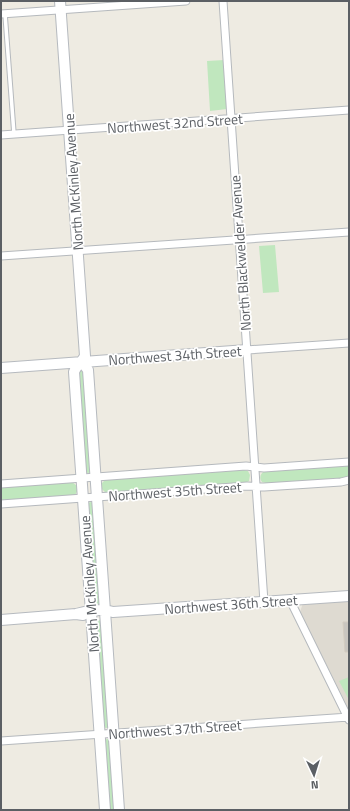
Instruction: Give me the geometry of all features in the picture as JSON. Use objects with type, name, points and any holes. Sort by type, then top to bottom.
[{"type":"street","points":[[3,14],[60,6],[186,1]]},
{"type":"street","name":"North Blackwelder Avenue","points":[[223,1],[264,602]]},
{"type":"street","name":"North McKinley Avenue","points":[[60,6],[85,356],[82,362],[74,369],[74,372],[105,810]]},
{"type":"street","name":"Northwest 32nd Street","points":[[1,135],[349,110]]},
{"type":"street","points":[[1,256],[349,232]]},
{"type":"street","name":"Northwest 34th Street","points":[[1,368],[349,343]]},
{"type":"street","name":"North McKinley Avenue","points":[[82,362],[88,370],[96,497],[108,612],[113,734],[119,810]]},
{"type":"street","name":"Northwest 35th Street","points":[[1,484],[246,466],[264,468],[349,462]]},
{"type":"street","name":"Northwest 35th Street","points":[[1,504],[349,480]]},
{"type":"street","name":"Northwest 36th Street","points":[[1,620],[349,596]]},
{"type":"street","points":[[290,600],[348,718]]},
{"type":"street","name":"Northwest 37th Street","points":[[1,741],[348,718]]},
{"type":"lane","points":[[3,14],[14,134]]},
{"type":"shaded area","points":[[349,599],[349,710],[300,612],[303,603]]},
{"type":"green space","points":[[224,60],[227,109],[210,111],[207,61]]},
{"type":"green space","points":[[275,245],[279,292],[263,293],[259,246]]},
{"type":"green space","points":[[79,369],[84,369],[91,472],[88,473],[85,472]]},
{"type":"green space","points":[[347,465],[349,467],[349,476],[346,478],[270,484],[262,482],[260,479],[261,474],[265,471]]},
{"type":"green space","points":[[244,470],[248,471],[250,475],[249,481],[245,483],[106,493],[101,488],[101,484],[106,479]]},
{"type":"green space","points":[[72,482],[77,486],[78,490],[75,495],[1,500],[1,487]]},
{"type":"green space","points":[[88,503],[93,503],[100,604],[95,604]]},
{"type":"green space","points":[[96,621],[102,621],[109,727],[106,728],[103,727]]},
{"type":"green space","points":[[349,677],[349,700],[339,681]]},
{"type":"green space","points":[[109,739],[116,810],[108,810],[105,740]]},
{"type":"building","points":[[343,622],[349,622],[349,652],[345,652]]}]
